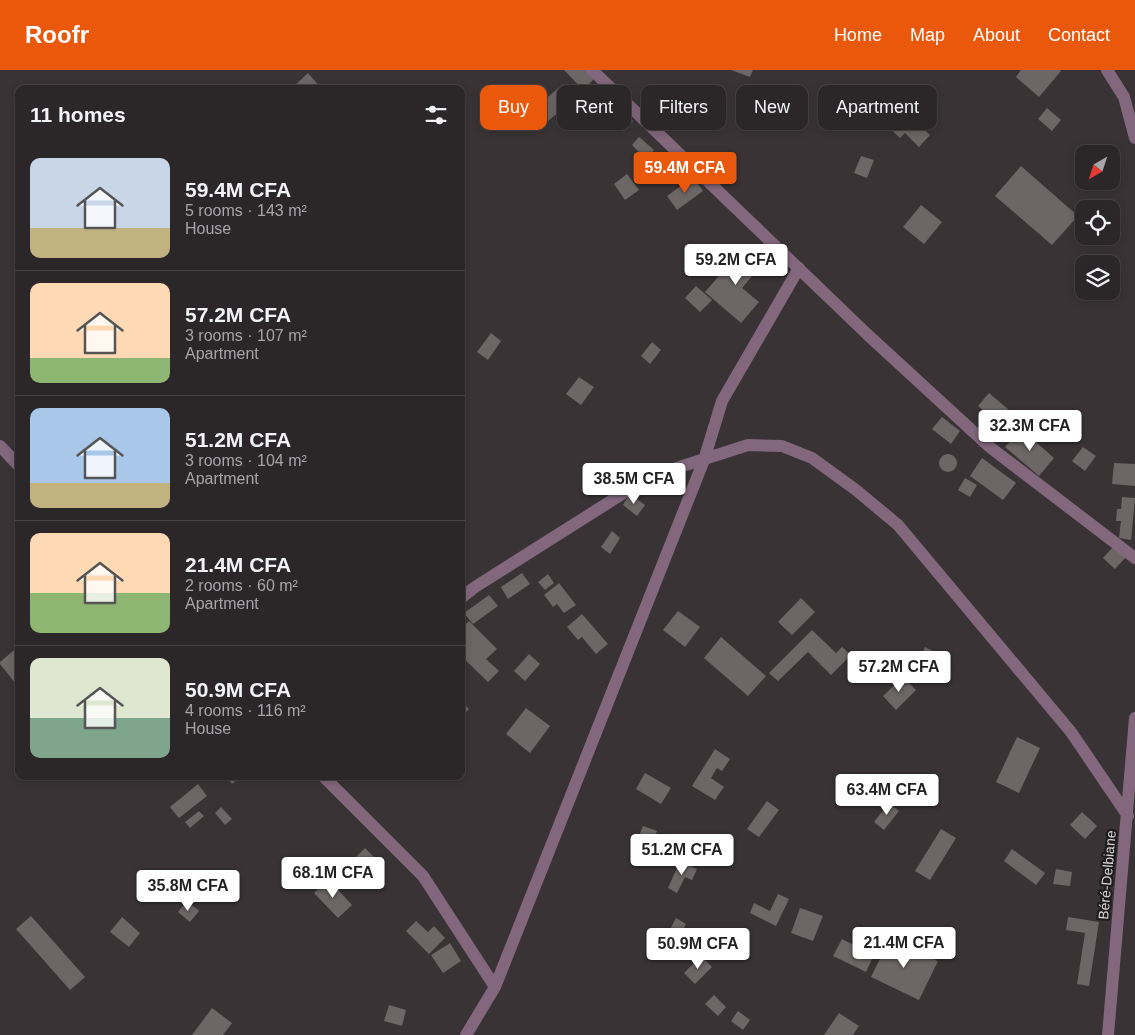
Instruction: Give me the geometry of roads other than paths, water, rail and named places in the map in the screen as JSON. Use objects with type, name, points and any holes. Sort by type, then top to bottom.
[{"type":"street","points":[[592,70],[869,336],[991,448],[1135,558]]},
{"type":"street","points":[[1107,70],[1124,97],[1135,138]]},
{"type":"street","points":[[466,1035],[495,987],[704,460],[722,401],[799,268]]},
{"type":"street","points":[[465,595],[630,489],[664,472],[748,445],[782,446],[812,458],[856,490],[898,526],[1071,732],[1128,816]]},
{"type":"street","points":[[0,446],[15,462]]},
{"type":"street","name":"Béré-Delbiane","points":[[1108,1035],[1135,718]]},
{"type":"street","points":[[327,780],[424,876],[495,987]]}]
